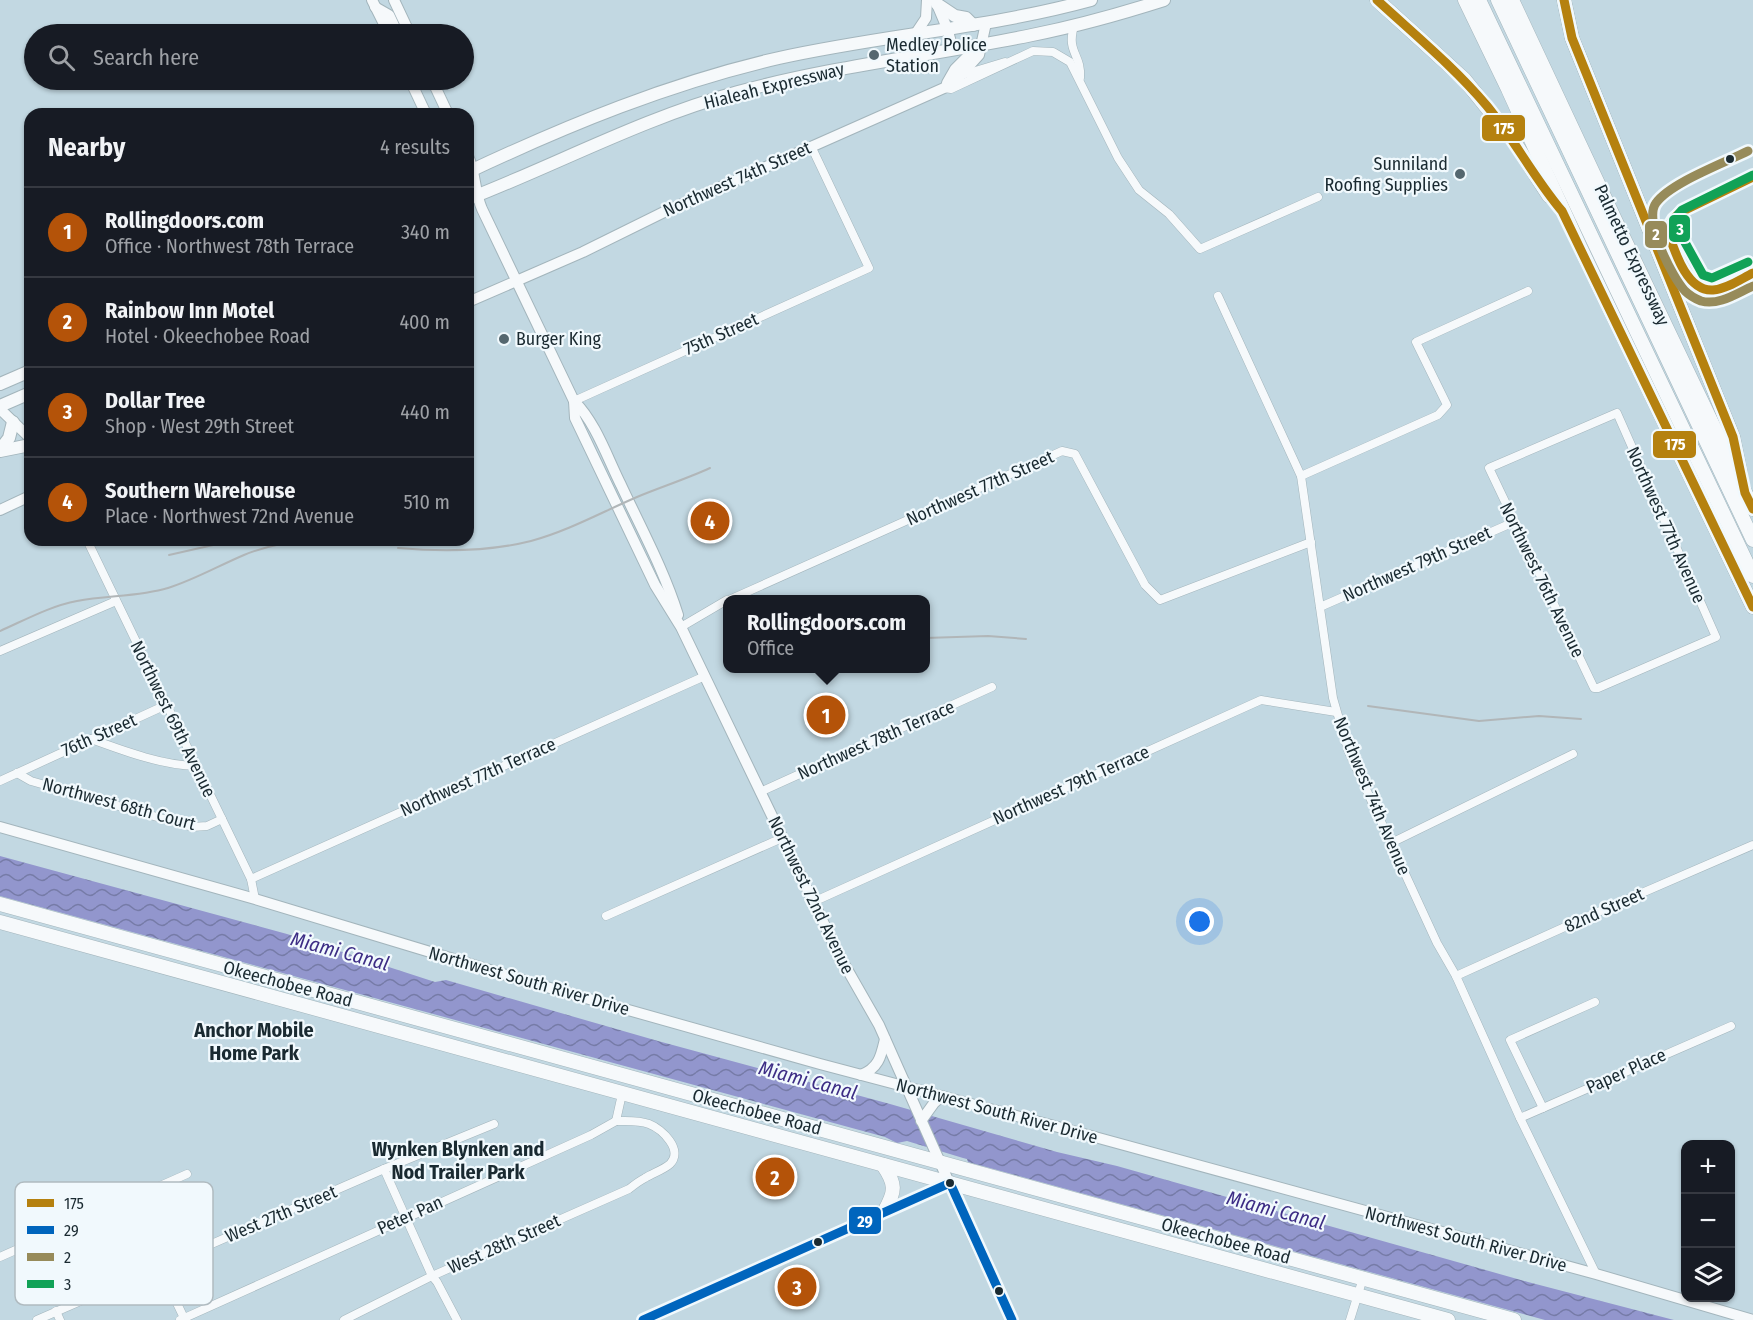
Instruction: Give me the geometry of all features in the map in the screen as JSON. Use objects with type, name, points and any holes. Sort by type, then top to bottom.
[{"type":"highway","points":[[1377,0],[1438,54],[1471,88],[1513,140],[1546,194],[1559,206]]},
{"type":"highway","points":[[1465,0],[1508,89],[1559,206],[1753,607]]},
{"type":"highway","points":[[1479,0],[1753,576]]},
{"type":"highway","points":[[1498,0],[1592,186]]},
{"type":"highway","name":"Palmetto Expressway","points":[[1512,0],[1611,227],[1753,509]]},
{"type":"highway","points":[[1564,0],[1572,38],[1733,437],[1745,493]]},
{"type":"highway","points":[[1611,227],[1753,540]]},
{"type":"highway","name":"Okeechobee Road","points":[[0,904],[938,1157],[1514,1320]]},
{"type":"highway","points":[[0,922],[12,917],[40,915]]},
{"type":"highway","name":"Okeechobee Road","points":[[0,922],[1448,1320]]},
{"type":"highway","points":[[882,1165],[889,1174],[894,1189],[884,1212]]},
{"type":"main road","name":"Hialeah Expressway","points":[[474,169],[598,114],[684,84],[778,58],[979,24],[1091,0]]},
{"type":"main road","name":"Hialeah Expressway","points":[[474,194],[625,131],[727,95],[794,79],[1074,26],[1164,0]]},
{"type":"main road","points":[[933,1],[955,16],[979,24]]},
{"type":"main road","points":[[0,384],[24,374]]},
{"type":"main road","points":[[0,408],[24,396]]},
{"type":"main road","points":[[0,451],[9,438],[13,422]]},
{"type":"main road","points":[[0,451],[24,446]]},
{"type":"street","points":[[394,0],[406,24]]},
{"type":"street","points":[[933,1],[947,28],[953,49]]},
{"type":"street","points":[[916,33],[933,1]]},
{"type":"street","points":[[374,3],[384,24]]},
{"type":"street","points":[[374,3],[389,15],[393,24]]},
{"type":"street","points":[[950,82],[955,69],[980,45],[979,24]]},
{"type":"street","points":[[1074,26],[1071,45],[1081,66],[1080,80],[1125,170],[1139,190],[1169,214],[1200,249],[1318,197]]},
{"type":"street","name":"Northwest 74th Street","points":[[474,299],[583,252],[664,212],[950,82],[1000,62],[1006,62],[1037,50],[1053,52],[1070,62],[1080,80]]},
{"type":"street","name":"Northwest 74th Street","points":[[950,82],[951,89],[1001,67],[1006,62]]},
{"type":"street","points":[[415,90],[423,108]]},
{"type":"street","points":[[437,90],[445,108]]},
{"type":"street","name":"75th Street","points":[[574,401],[868,268],[811,146]]},
{"type":"street","points":[[1753,177],[1681,212],[1667,229],[1688,275],[1699,287],[1714,290],[1753,273]]},
{"type":"street","name":"Northwest 72nd Avenue","points":[[474,201],[517,281],[574,401],[586,413],[612,467],[669,587],[681,627],[839,955],[885,1038],[1012,1320]]},
{"type":"street","points":[[1300,476],[1438,415],[1447,405],[1416,342],[1527,291]]},
{"type":"street","name":"Northwest 74th Avenue","points":[[1218,296],[1300,476],[1336,712],[1348,750],[1437,943],[1456,976],[1520,1118],[1596,1274]]},
{"type":"street","points":[[0,408],[24,432]]},
{"type":"street","name":"Northwest 76th Avenue","points":[[1598,688],[1594,688],[1489,468],[1617,413]]},
{"type":"street","name":"Northwest 77th Avenue","points":[[1598,688],[1716,637],[1617,413]]},
{"type":"street","name":"Northwest 77th Street","points":[[739,595],[1062,451],[1075,454],[1145,585],[1160,600],[1311,542]]},
{"type":"street","points":[[0,510],[24,499]]},
{"type":"street","name":"Northwest 79th Street","points":[[1320,607],[1514,522]]},
{"type":"street","name":"Northwest 69th Avenue","points":[[90,546],[251,879],[255,899]]},
{"type":"street","points":[[0,651],[116,601]]},
{"type":"street","name":"Northwest 77th Street","points":[[681,627],[723,603]]},
{"type":"street","name":"Northwest 77th Terrace","points":[[251,879],[705,676]]},
{"type":"street","name":"Northwest 78th Terrace","points":[[760,792],[992,687]]},
{"type":"street","name":"Northwest 79th Terrace","points":[[813,902],[1260,700],[1336,712]]},
{"type":"street","name":"76th Street","points":[[0,781],[166,705]]},
{"type":"street","points":[[92,739],[179,766],[196,766]]},
{"type":"street","points":[[1391,843],[1573,754]]},
{"type":"street","name":"Northwest 68th Court","points":[[17,773],[31,781],[192,827],[207,826],[222,819]]},
{"type":"street","name":"Northwest South River Drive","points":[[0,827],[255,899],[536,984],[861,1075],[1596,1274],[1753,1320]]},
{"type":"street","points":[[606,916],[782,837]]},
{"type":"street","name":"82nd Street","points":[[1456,976],[1753,845]]},
{"type":"street","points":[[1543,1108],[1510,1040],[1595,1002]]},
{"type":"street","name":"Paper Place","points":[[1520,1118],[1731,1026]]},
{"type":"street","points":[[861,1075],[871,1070],[879,1062],[885,1038]]},
{"type":"street","points":[[616,1121],[622,1094]]},
{"type":"street","points":[[921,1121],[942,1096]]},
{"type":"street","name":"West 28th Street","points":[[344,1320],[432,1276],[629,1189],[671,1163],[674,1156],[673,1147],[667,1138],[648,1123],[616,1121]]},
{"type":"street","name":"Peter Pan","points":[[183,1319],[406,1216],[591,1135],[616,1121]]},
{"type":"street","name":"West 27th Street","points":[[213,1243],[494,1124]]},
{"type":"street","points":[[384,1169],[432,1276],[456,1320]]},
{"type":"street","points":[[169,1182],[187,1174]]},
{"type":"street","points":[[643,1320],[950,1183]]},
{"type":"street","points":[[0,1257],[15,1250]]},
{"type":"street","points":[[1350,1320],[1363,1278]]},
{"type":"street","name":"West 27th Street","points":[[37,1320],[70,1305]]},
{"type":"street","points":[[177,1305],[183,1319]]},
{"type":"street","points":[[56,1311],[60,1320]]},
{"type":"water","points":[[0,856],[287,934],[435,982],[446,980],[1057,1152],[1117,1166],[1528,1282],[1674,1320],[1545,1320],[968,1162],[967,1159],[907,1141],[897,1143],[885,1137],[0,896]]},
{"type":"railway","points":[[398,548],[465,550],[531,541],[572,527],[637,497],[710,468]]},
{"type":"railway","points":[[169,555],[209,546]]},
{"type":"railway","points":[[0,631],[67,603],[168,588],[244,555],[271,546]]},
{"type":"railway","points":[[930,638],[988,636],[1026,639]]},
{"type":"railway","points":[[1368,706],[1479,721],[1539,716],[1581,719]]},
{"type":"transit line","name":"175","points":[[1377,0],[1447,64],[1487,106],[1562,211],[1753,607]]},
{"type":"transit line","name":"175","points":[[1564,0],[1572,38],[1733,437],[1745,493],[1753,509]]},
{"type":"transit line","name":"2","points":[[1748,151],[1673,188],[1656,203],[1653,222],[1656,235],[1673,274],[1679,284],[1691,295],[1701,301],[1714,302],[1753,286]]},
{"type":"transit line","name":"3","points":[[1748,262],[1712,278],[1703,275],[1682,237],[1676,217],[1682,210],[1753,175]]},
{"type":"transit line","name":"175","points":[[1753,177],[1681,212],[1667,229],[1682,268],[1695,284],[1704,289],[1723,288],[1753,273]]},
{"type":"transit line","name":"29","points":[[643,1320],[950,1183],[1012,1320]]},
{"type":"place","name":"Medley Police Station","points":[[874,55]]},
{"type":"place","name":"Sunniland Roofing Supplies","points":[[1460,174]]},
{"type":"place","name":"Burger King","points":[[504,339]]},
{"type":"place","name":"Southern Warehouse","points":[[710,521]]},
{"type":"place","name":"Rollingdoors.com","points":[[826,715]]},
{"type":"place","name":"Rainbow Inn Motel","points":[[775,1177]]},
{"type":"place","name":"Dollar Tree","points":[[797,1287]]},
{"type":"district","name":"Anchor Mobile Home Park","points":[[254,1042]]},
{"type":"district","name":"Wynken Blynken and Nod Trailer Park","points":[[458,1160]]},
{"type":"water label","name":"Miami Canal","points":[[340,951]]},
{"type":"water label","name":"Miami Canal","points":[[808,1080]]},
{"type":"water label","name":"Miami Canal","points":[[1276,1210]]}]
